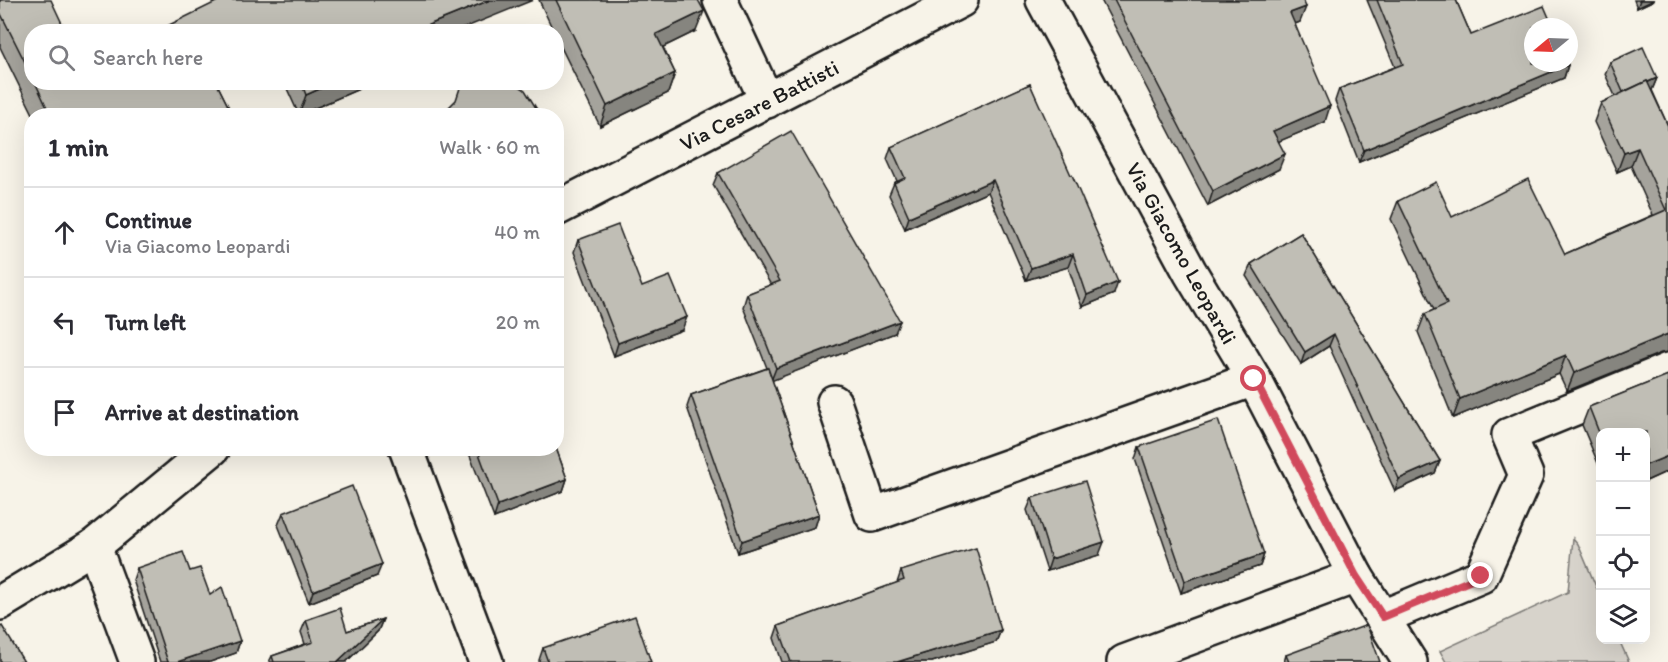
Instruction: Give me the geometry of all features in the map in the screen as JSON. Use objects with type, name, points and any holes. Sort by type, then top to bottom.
[{"type":"street","points":[[720,0],[766,101]]},
{"type":"street","name":"Via Cesare Battisti","points":[[564,205],[961,0]]},
{"type":"street","name":"Via Giacomo Leopardi","points":[[1043,0],[1190,272],[1254,379],[1356,576],[1410,662]]},
{"type":"street","points":[[1383,617],[1481,576],[1526,475],[1509,435],[1668,370]]},
{"type":"street","points":[[834,402],[872,515],[1254,379]]},
{"type":"street","points":[[0,603],[94,546],[203,456]]},
{"type":"street","points":[[409,456],[486,662]]},
{"type":"street","points":[[94,546],[137,662]]},
{"type":"street","points":[[1124,662],[1356,576]]},
{"type":"shaded area","points":[[1573,538],[1578,544],[1596,587],[1596,644],[1621,644],[1629,662],[1446,662],[1440,651],[1568,592]]},
{"type":"building","points":[[0,0],[51,0],[62,24],[24,24],[24,60],[0,12]]},
{"type":"building","points":[[220,0],[490,0],[431,24],[171,24]]},
{"type":"building","points":[[556,0],[698,0],[704,11],[656,34],[675,73],[607,106]]},
{"type":"building","points":[[1114,0],[1303,0],[1306,7],[1290,13],[1330,106],[1273,131],[1285,154],[1213,191]]},
{"type":"building","points":[[1377,0],[1456,0],[1471,35],[1544,6],[1549,18],[1524,18],[1524,72],[1551,72],[1364,150],[1339,89],[1403,64]]},
{"type":"building","points":[[1643,47],[1657,78],[1623,92],[1610,62]]},
{"type":"building","points":[[1647,81],[1668,126],[1668,334],[1574,373],[1566,355],[1460,399],[1425,314],[1447,304],[1398,201],[1436,182],[1452,217],[1528,179],[1565,254],[1666,210],[1638,148],[1624,153],[1601,103]]},
{"type":"building","points":[[1030,84],[1118,282],[1087,295],[1073,254],[1031,268],[993,180],[909,217],[894,183],[905,178],[891,147]]},
{"type":"building","points":[[39,90],[220,90],[229,108],[47,108]]},
{"type":"building","points":[[304,90],[317,90],[306,95]]},
{"type":"building","points":[[459,90],[525,90],[536,108],[448,108],[456,100]]},
{"type":"building","points":[[791,131],[900,321],[776,368],[747,294],[780,281],[718,173]]},
{"type":"building","points":[[618,225],[642,287],[670,276],[687,317],[618,343],[578,240]]},
{"type":"building","points":[[1301,233],[1440,461],[1399,479],[1334,334],[1305,352],[1251,264]]},
{"type":"building","points":[[768,368],[819,514],[742,541],[691,395]]},
{"type":"building","points":[[1668,375],[1668,456],[1650,463],[1650,428],[1597,428],[1589,407]]},
{"type":"building","points":[[1218,420],[1264,554],[1185,581],[1139,447]]},
{"type":"building","points":[[480,456],[559,456],[567,479],[498,505]]},
{"type":"building","points":[[1085,481],[1104,542],[1051,559],[1032,498]]},
{"type":"building","points":[[352,486],[382,564],[313,591],[283,513]]},
{"type":"building","points":[[976,548],[1001,630],[897,662],[791,662],[778,626],[904,580],[901,571]]},
{"type":"building","points":[[183,552],[190,571],[200,568],[210,595],[222,587],[240,641],[177,662],[168,662],[137,568]]},
{"type":"building","points":[[340,608],[347,631],[383,619],[337,662],[274,662],[272,656],[313,642],[306,620]]},
{"type":"building","points":[[635,616],[651,662],[548,662],[543,648]]},
{"type":"building","points":[[1367,625],[1380,662],[1289,662],[1286,655]]},
{"type":"building","points":[[2,626],[24,662],[0,662],[0,627]]},
{"type":"route","points":[[1254,379],[1356,576],[1383,617],[1481,576]]}]
